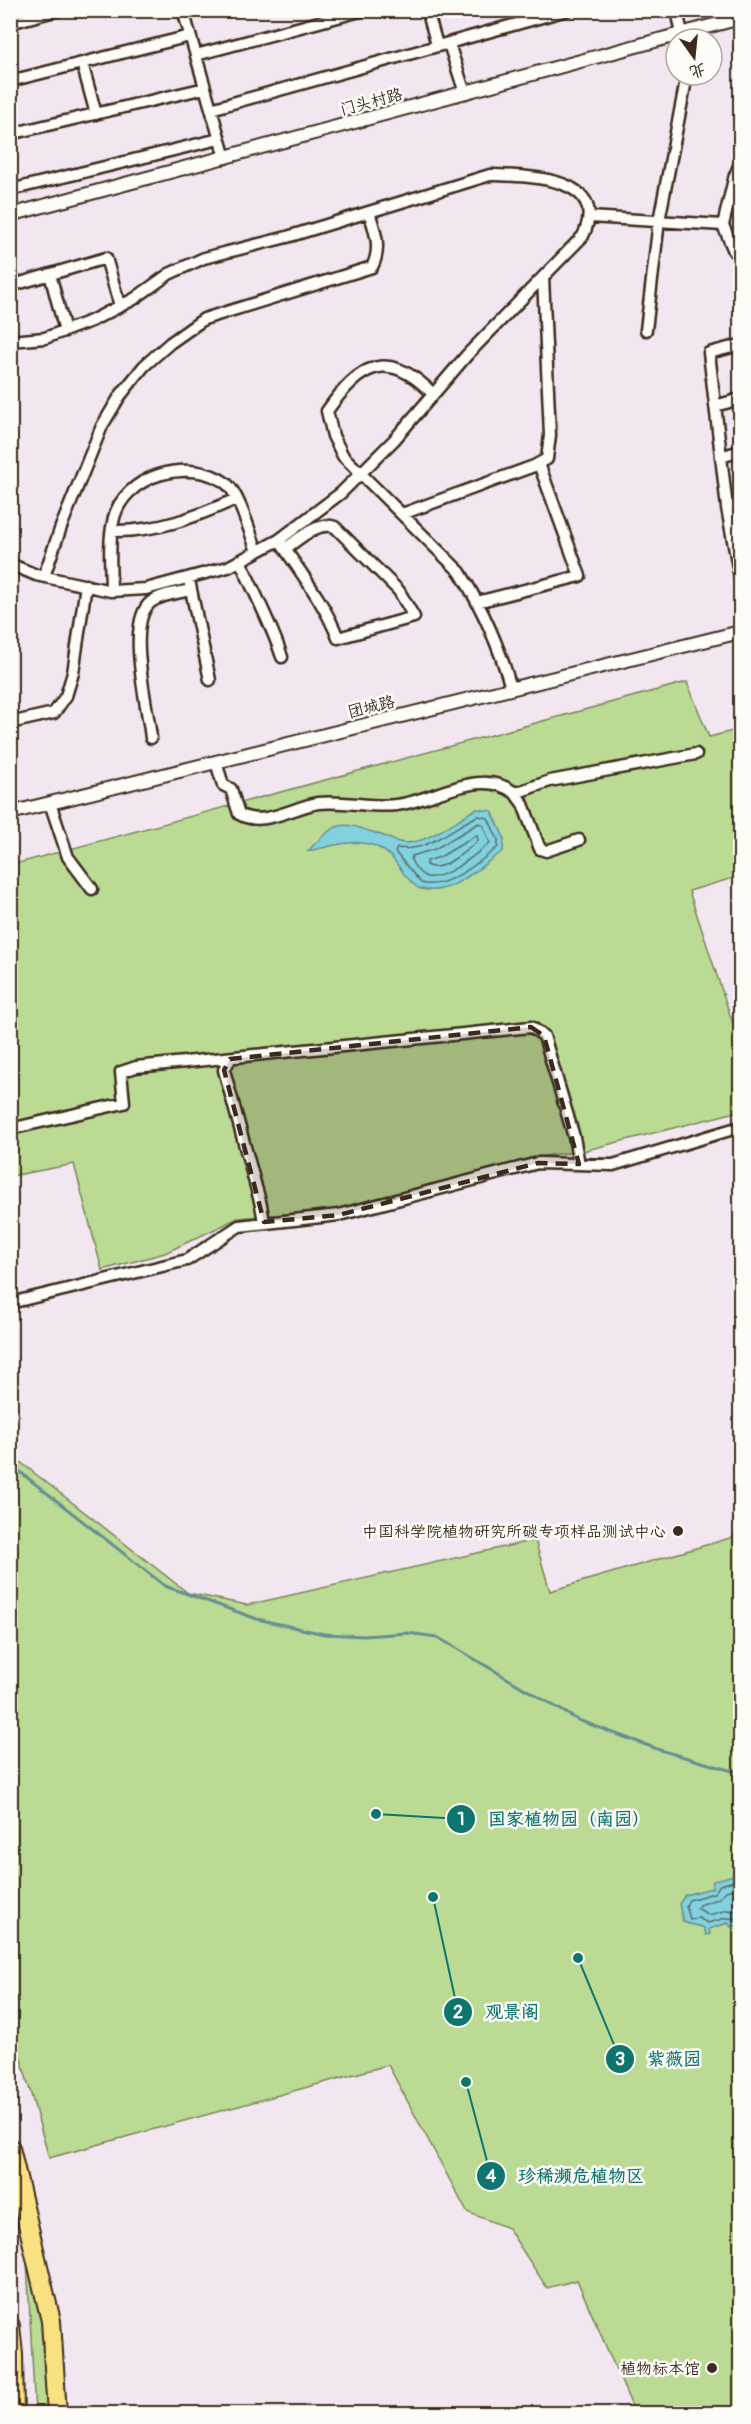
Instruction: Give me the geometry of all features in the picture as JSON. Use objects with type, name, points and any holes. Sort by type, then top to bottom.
[{"type":"highway","points":[[10,2148],[51,2321],[57,2414]]},
{"type":"highway","points":[[10,2326],[14,2414]]},
{"type":"street","points":[[10,23],[58,10]]},
{"type":"street","points":[[183,10],[225,158]]},
{"type":"street","points":[[196,55],[364,10]]},
{"type":"street","points":[[427,10],[437,45],[449,44]]},
{"type":"street","points":[[211,109],[567,10]]},
{"type":"street","points":[[677,10],[686,27]]},
{"type":"street","name":"门头村路","points":[[712,27],[741,18]]},
{"type":"street","points":[[10,81],[190,36]]},
{"type":"street","name":"门头村路","points":[[10,216],[664,41]]},
{"type":"street","points":[[449,44],[465,93]]},
{"type":"street","points":[[82,63],[96,114]]},
{"type":"street","points":[[646,330],[659,221],[685,87]]},
{"type":"street","points":[[10,134],[205,88]]},
{"type":"street","points":[[10,190],[219,139]]},
{"type":"street","points":[[741,165],[735,175],[723,225],[734,251],[741,254]]},
{"type":"street","points":[[10,342],[45,338],[91,321],[120,306],[170,274],[204,258],[287,237],[490,175],[523,176],[560,181],[580,194],[590,211],[589,224],[583,236],[467,355],[394,440],[341,493],[282,544]]},
{"type":"street","points":[[44,576],[61,527],[102,426],[120,396],[144,366],[170,343],[204,319],[372,267],[378,257],[378,243],[369,212]]},
{"type":"street","points":[[589,217],[723,225]]},
{"type":"street","points":[[10,286],[106,258],[120,306]]},
{"type":"street","points":[[50,274],[65,331]]},
{"type":"street","points":[[402,514],[548,459],[550,435],[543,277]]},
{"type":"street","points":[[741,345],[709,353],[727,508],[741,578]]},
{"type":"street","points":[[433,394],[409,374],[390,367],[371,367],[340,392],[327,411],[333,436],[343,456],[460,572],[477,602],[503,661],[511,688]]},
{"type":"street","points":[[715,406],[741,399]]},
{"type":"street","points":[[721,457],[741,451]]},
{"type":"street","points":[[477,602],[580,576],[539,464]]},
{"type":"street","points":[[111,591],[113,521],[123,499],[134,486],[167,473],[191,470],[210,474],[230,486],[257,551]]},
{"type":"street","points":[[112,531],[160,528],[190,519],[236,499]]},
{"type":"street","points":[[727,508],[741,504]]},
{"type":"street","points":[[151,738],[139,657],[138,635],[142,613],[150,602],[228,567],[257,551],[282,544],[320,526],[327,524],[335,527],[399,591],[414,617],[338,638],[321,601],[282,544]]},
{"type":"street","points":[[240,560],[273,629],[282,657]]},
{"type":"street","points":[[10,564],[44,576],[111,591],[190,584]]},
{"type":"street","points":[[190,584],[210,680]]},
{"type":"street","points":[[10,723],[54,713],[66,696],[73,673],[86,585]]},
{"type":"street","name":"团城路","points":[[10,813],[741,632]]},
{"type":"street","points":[[515,793],[550,780],[696,754]]},
{"type":"street","points":[[216,762],[223,785],[231,789],[239,814],[249,820],[316,804],[341,802],[370,806],[397,805],[479,784],[507,786],[515,793],[523,804],[540,849],[546,851],[579,840]]},
{"type":"street","points":[[50,803],[68,857],[92,889]]},
{"type":"street","points":[[10,1129],[124,1103],[121,1072],[136,1067],[531,1027],[544,1036],[574,1137],[579,1164]]},
{"type":"street","points":[[230,1059],[224,1070],[264,1222]]},
{"type":"street","points":[[10,1303],[187,1260],[239,1226],[339,1215],[538,1163],[613,1165],[741,1127]]},
{"type":"highlighted area","points":[[531,1027],[544,1036],[579,1164],[538,1163],[339,1215],[264,1222],[224,1070],[230,1059]]},
{"type":"green space","points":[[687,682],[709,737],[740,729],[740,876],[689,891],[740,1045],[740,1111],[583,1151],[535,1157],[331,1210],[238,1218],[165,1253],[102,1270],[74,1164],[11,1176],[11,865]]},
{"type":"green space","points":[[10,1454],[188,1593],[247,1605],[535,1540],[550,1591],[740,1535],[740,2413],[635,2413],[577,2280],[547,2288],[508,2228],[467,2212],[388,2065],[49,2158],[11,2023]]},
{"type":"green space","points":[[26,2241],[42,2318],[48,2413],[35,2413]]},
{"type":"water","points":[[476,809],[492,811],[504,838],[503,851],[463,880],[441,889],[418,888],[407,878],[393,859],[374,846],[353,843],[308,851],[327,832],[342,826],[359,828],[406,843],[425,839]]},
{"type":"water","points":[[740,1873],[740,1925],[731,1927],[728,1923],[709,1929],[710,1934],[706,1935],[704,1928],[683,1922],[679,1904],[685,1895],[712,1888],[713,1881]]},
{"type":"waterway","points":[[10,1464],[165,1586],[257,1619],[324,1634],[364,1636],[407,1633],[437,1637],[578,1720],[660,1750],[740,1773]]},
{"type":"place","name":"中国科学院植物研究所碳专项样品测试中心","points":[[678,1531]]},
{"type":"place","name":"国家植物园（南园）","points":[[376,1814]]},
{"type":"place","name":"观景阁","points":[[433,1897]]},
{"type":"place","name":"紫薇园","points":[[578,1958]]},
{"type":"place","name":"珍稀濒危植物区","points":[[466,2082]]},
{"type":"place","name":"植物标本馆","points":[[712,2368]]}]
